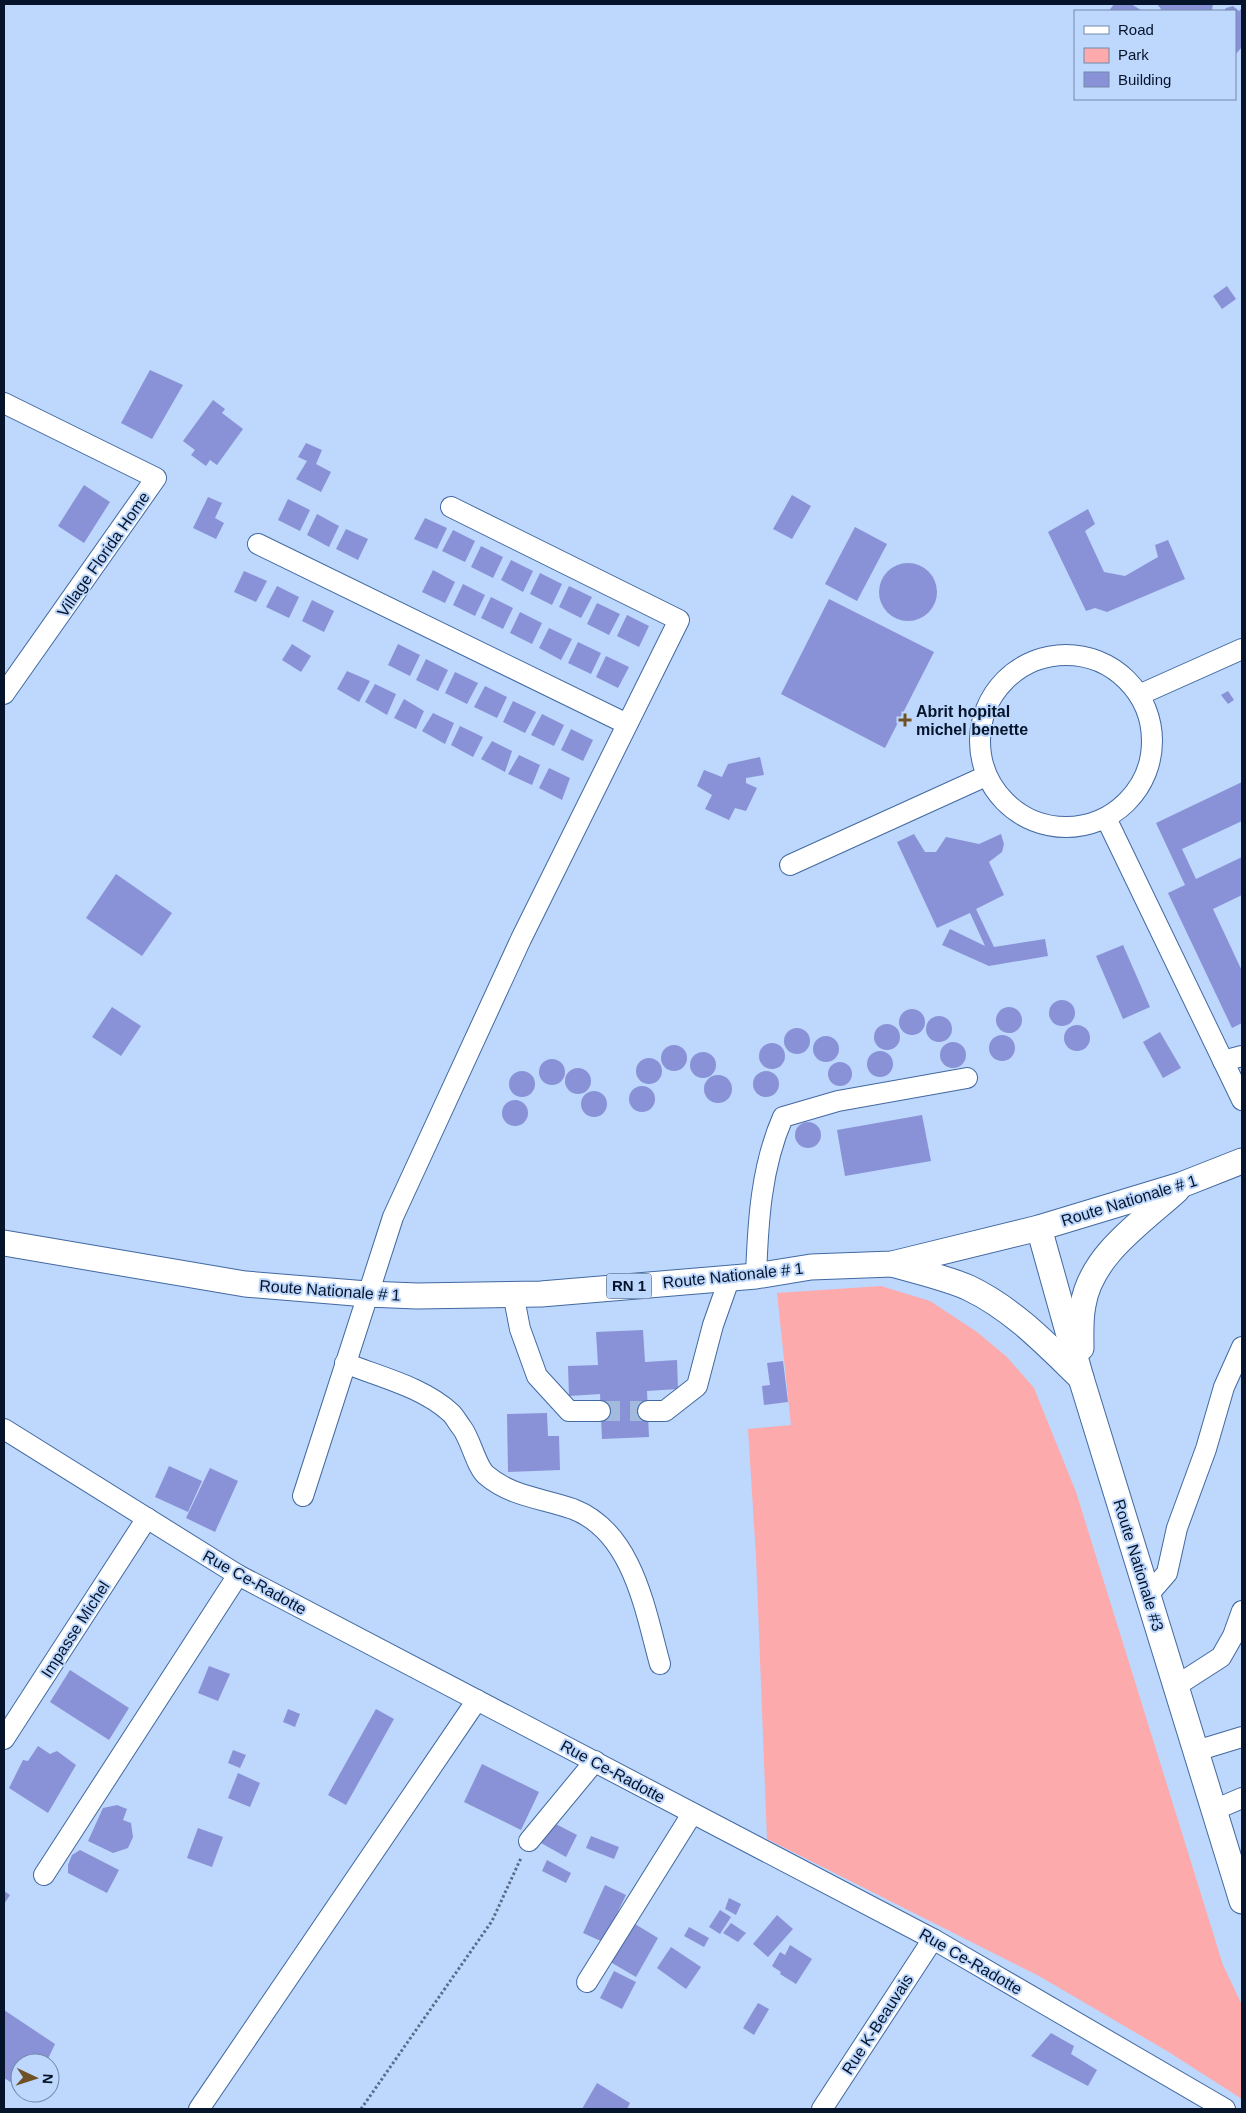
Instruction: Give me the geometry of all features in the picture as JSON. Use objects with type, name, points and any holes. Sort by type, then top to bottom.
[{"type":"main road","name":"Route Nationale # 1","points":[[4,1243],[245,1284],[417,1296],[541,1294],[756,1276],[811,1267],[892,1264],[1039,1228],[1181,1185],[1242,1161]]},
{"type":"main road","points":[[1081,1378],[1081,1324],[1083,1304],[1090,1282],[1112,1249],[1181,1185]]},
{"type":"main road","name":"Route Nationale #3","points":[[1039,1228],[1081,1378],[1242,1901]]},
{"type":"main road","points":[[892,1264],[968,1288],[993,1302],[1027,1326],[1081,1378]]},
{"type":"street","name":"Village Florida Home","points":[[4,403],[156,478],[4,694]]},
{"type":"street","points":[[303,1496],[393,1217],[521,940],[679,620],[451,506]]},
{"type":"street","points":[[258,544],[627,724]]},
{"type":"street","points":[[1139,695],[1242,648]]},
{"type":"street","points":[[1067,654],[1096,659],[1120,673],[1139,695],[1150,721],[1152,750],[1150,759],[1144,777],[1128,801],[1106,818],[1078,827],[1050,827],[1023,817],[1001,800],[986,776],[979,748],[982,719],[994,692],[1013,671],[1039,658],[1067,654]]},
{"type":"street","points":[[790,865],[986,776]]},
{"type":"street","points":[[1106,818],[1233,1059],[1242,1100]]},
{"type":"street","points":[[756,1276],[758,1219],[761,1199],[774,1138],[783,1117],[838,1102],[967,1078]]},
{"type":"street","points":[[648,1411],[664,1411],[697,1386],[713,1325],[730,1277]]},
{"type":"street","points":[[512,1293],[520,1330],[537,1376],[569,1411],[600,1412]]},
{"type":"street","points":[[1148,1595],[1168,1573],[1177,1528],[1206,1449],[1224,1387],[1242,1347]]},
{"type":"street","points":[[345,1363],[423,1394],[451,1413],[466,1433],[484,1473],[507,1490],[573,1509],[596,1521],[621,1549],[641,1595],[660,1664]]},
{"type":"street","name":"Rue Ce-Radotte","points":[[4,1429],[238,1575],[933,1939],[1225,2109]]},
{"type":"street","name":"Impasse Michel","points":[[4,1739],[147,1518]]},
{"type":"street","points":[[44,1876],[238,1575]]},
{"type":"street","points":[[1176,1686],[1221,1657],[1233,1636],[1242,1610]]},
{"type":"street","points":[[199,2109],[477,1700]]},
{"type":"street","points":[[1196,1751],[1242,1737]]},
{"type":"street","points":[[529,1841],[595,1761]]},
{"type":"street","points":[[1214,1810],[1242,1798]]},
{"type":"street","points":[[587,1982],[692,1814]]},
{"type":"street","name":"Rue K-Beauvais","points":[[822,2109],[933,1939]]},
{"type":"path","points":[[361,2109],[492,1921],[529,1841]]},
{"type":"green space","points":[[881,1286],[930,1301],[977,1332],[1007,1357],[1034,1388],[1076,1492],[1223,1965],[1242,2005],[1242,2099],[1167,2051],[1039,1976],[767,1839],[756,1556],[748,1429],[791,1425],[777,1293]]},
{"type":"building","points":[[1114,4],[1131,4],[1141,10],[1110,10]]},
{"type":"building","points":[[1157,4],[1213,4],[1212,10],[1161,9]]},
{"type":"building","points":[[1233,6],[1239,11],[1242,8],[1242,47],[1236,54],[1236,10],[1225,10]]},
{"type":"building","points":[[1227,286],[1236,299],[1222,309],[1213,296]]},
{"type":"building","points":[[150,370],[183,385],[152,439],[121,423]]},
{"type":"building","points":[[213,400],[225,409],[222,413],[243,429],[217,465],[210,460],[206,466],[191,455],[195,450],[183,441]]},
{"type":"building","points":[[306,443],[322,450],[316,464],[331,472],[321,492],[296,479],[307,461],[298,457]]},
{"type":"building","points":[[84,485],[110,502],[84,543],[58,526]]},
{"type":"building","points":[[792,495],[811,506],[792,539],[773,529]]},
{"type":"building","points":[[208,497],[222,503],[215,518],[224,523],[216,539],[193,528]]},
{"type":"building","points":[[288,499],[310,510],[300,531],[278,520]]},
{"type":"building","points":[[1088,509],[1095,524],[1085,531],[1104,572],[1125,576],[1158,557],[1155,545],[1168,540],[1185,579],[1107,612],[1095,608],[1086,611],[1048,532]]},
{"type":"building","points":[[317,514],[339,526],[329,547],[307,535]]},
{"type":"building","points":[[425,518],[447,528],[437,549],[414,539]]},
{"type":"building","points":[[855,527],[887,544],[857,601],[825,584]]},
{"type":"building","points":[[346,529],[368,539],[358,560],[336,549]]},
{"type":"building","points":[[453,530],[475,541],[465,562],[442,551]]},
{"type":"building","points":[[481,546],[503,557],[493,578],[471,567]]},
{"type":"building","points":[[511,560],[533,571],[523,592],[501,580]]},
{"type":"building","points":[[902,563],[914,563],[929,571],[937,586],[937,598],[929,613],[914,621],[902,621],[887,613],[879,598],[879,586],[887,571]]},
{"type":"building","points":[[433,570],[455,582],[445,603],[422,592]]},
{"type":"building","points":[[244,571],[267,581],[256,602],[234,592]]},
{"type":"building","points":[[540,573],[562,584],[552,605],[530,594]]},
{"type":"building","points":[[463,584],[485,595],[475,616],[453,605]]},
{"type":"building","points":[[277,586],[299,597],[289,618],[266,607]]},
{"type":"building","points":[[569,586],[592,597],[581,618],[559,607]]},
{"type":"building","points":[[491,597],[513,608],[503,629],[481,618]]},
{"type":"building","points":[[829,599],[934,652],[885,748],[781,694]]},
{"type":"building","points":[[312,600],[334,611],[324,632],[302,621]]},
{"type":"building","points":[[597,603],[620,614],[609,635],[587,624]]},
{"type":"building","points":[[520,612],[542,623],[532,644],[510,633]]},
{"type":"building","points":[[627,615],[649,626],[639,647],[617,636]]},
{"type":"building","points":[[549,628],[572,639],[561,660],[539,648]]},
{"type":"building","points":[[578,642],[601,653],[591,674],[568,663]]},
{"type":"building","points":[[292,644],[311,656],[301,672],[282,660]]},
{"type":"building","points":[[398,644],[420,655],[410,676],[388,665]]},
{"type":"building","points":[[606,656],[629,667],[618,688],[596,677]]},
{"type":"building","points":[[426,659],[448,670],[438,691],[416,680]]},
{"type":"building","points":[[347,671],[370,681],[359,702],[337,689]]},
{"type":"building","points":[[455,672],[478,683],[467,704],[445,693]]},
{"type":"building","points":[[375,684],[396,694],[387,715],[365,702]]},
{"type":"building","points":[[485,686],[507,697],[497,718],[474,707]]},
{"type":"building","points":[[1228,691],[1234,700],[1228,704],[1221,695]]},
{"type":"building","points":[[404,699],[424,711],[416,729],[394,718]]},
{"type":"building","points":[[513,701],[536,712],[525,733],[503,722]]},
{"type":"building","points":[[433,713],[454,723],[445,744],[422,731]]},
{"type":"building","points":[[542,714],[564,725],[554,746],[531,735]]},
{"type":"building","points":[[460,726],[483,737],[473,757],[451,745]]},
{"type":"building","points":[[571,729],[593,740],[583,761],[561,750]]},
{"type":"building","points":[[492,741],[512,751],[505,772],[481,759]]},
{"type":"building","points":[[519,755],[540,765],[532,785],[508,774]]},
{"type":"building","points":[[760,757],[764,775],[746,778],[746,783],[757,788],[746,811],[735,808],[729,820],[705,809],[712,795],[697,786],[704,770],[722,777],[728,764]]},
{"type":"building","points":[[549,768],[570,778],[562,800],[539,788]]},
{"type":"building","points":[[1242,782],[1242,821],[1182,849],[1196,879],[1242,857],[1242,895],[1213,909],[1242,971],[1242,1023],[1232,1028],[1168,893],[1185,885],[1156,823]]},
{"type":"building","points":[[914,834],[925,852],[936,852],[946,837],[979,844],[1001,834],[1004,844],[1002,852],[989,862],[1004,895],[976,909],[994,947],[1045,939],[1048,956],[989,966],[942,945],[950,929],[985,946],[970,913],[937,928],[897,842]]},
{"type":"building","points":[[116,874],[172,913],[142,956],[86,918]]},
{"type":"building","points":[[1123,945],[1150,1007],[1123,1019],[1096,956]]},
{"type":"building","points":[[1062,1000],[1071,1004],[1075,1013],[1071,1022],[1062,1026],[1053,1022],[1049,1013],[1053,1004]]},
{"type":"building","points":[[112,1007],[141,1026],[121,1056],[92,1037]]},
{"type":"building","points":[[1009,1007],[1018,1011],[1022,1020],[1018,1029],[1009,1033],[1000,1029],[996,1020],[1000,1011]]},
{"type":"building","points":[[912,1009],[921,1013],[925,1022],[921,1031],[912,1035],[903,1031],[899,1022],[903,1013]]},
{"type":"building","points":[[939,1016],[948,1020],[952,1029],[948,1038],[939,1042],[930,1038],[926,1029],[930,1020]]},
{"type":"building","points":[[887,1024],[896,1028],[900,1037],[896,1046],[887,1050],[878,1046],[874,1037],[878,1028]]},
{"type":"building","points":[[1077,1025],[1086,1029],[1090,1038],[1086,1047],[1077,1051],[1068,1047],[1064,1038],[1068,1029]]},
{"type":"building","points":[[797,1028],[806,1032],[810,1041],[806,1050],[797,1054],[788,1050],[784,1041],[788,1032]]},
{"type":"building","points":[[1160,1032],[1181,1068],[1163,1078],[1143,1042]]},
{"type":"building","points":[[1002,1035],[1011,1039],[1015,1048],[1011,1057],[1002,1061],[993,1057],[989,1048],[993,1039]]},
{"type":"building","points":[[826,1036],[835,1040],[839,1049],[835,1058],[826,1062],[817,1058],[813,1049],[817,1040]]},
{"type":"building","points":[[953,1042],[962,1046],[966,1055],[962,1064],[953,1068],[944,1064],[940,1055],[944,1046]]},
{"type":"building","points":[[772,1043],[781,1047],[785,1056],[781,1065],[772,1069],[763,1065],[759,1056],[763,1047]]},
{"type":"building","points":[[674,1045],[683,1049],[687,1058],[683,1067],[674,1071],[665,1067],[661,1058],[665,1049]]},
{"type":"building","points":[[880,1051],[889,1055],[893,1064],[889,1073],[880,1077],[871,1073],[867,1064],[871,1055]]},
{"type":"building","points":[[703,1052],[712,1056],[716,1065],[712,1074],[703,1078],[694,1074],[690,1065],[694,1056]]},
{"type":"building","points":[[649,1058],[658,1062],[662,1071],[658,1080],[649,1084],[640,1080],[636,1071],[640,1062]]},
{"type":"building","points":[[552,1059],[561,1063],[565,1072],[561,1081],[552,1085],[543,1081],[539,1072],[543,1063]]},
{"type":"building","points":[[840,1062],[849,1065],[852,1074],[849,1083],[840,1086],[831,1083],[828,1074],[831,1065]]},
{"type":"building","points":[[578,1068],[587,1072],[591,1081],[587,1090],[578,1094],[569,1090],[565,1081],[569,1072]]},
{"type":"building","points":[[522,1071],[531,1075],[535,1084],[531,1093],[522,1097],[513,1093],[509,1084],[513,1075]]},
{"type":"building","points":[[766,1071],[775,1075],[779,1084],[775,1093],[766,1097],[757,1093],[753,1084],[757,1075]]},
{"type":"building","points":[[718,1075],[728,1079],[732,1089],[728,1099],[718,1103],[708,1099],[704,1089],[708,1079]]},
{"type":"building","points":[[642,1086],[651,1090],[655,1099],[651,1108],[642,1112],[633,1108],[629,1099],[633,1090]]},
{"type":"building","points":[[594,1091],[603,1095],[607,1104],[603,1113],[594,1117],[585,1113],[581,1104],[585,1095]]},
{"type":"building","points":[[515,1100],[524,1104],[528,1113],[524,1122],[515,1126],[506,1122],[502,1113],[506,1104]]},
{"type":"building","points":[[922,1115],[931,1161],[845,1176],[837,1130]]},
{"type":"building","points":[[808,1122],[817,1126],[821,1135],[817,1144],[808,1148],[799,1144],[795,1135],[799,1126]]},
{"type":"building","points":[[643,1330],[645,1362],[677,1360],[678,1389],[647,1391],[649,1437],[602,1439],[600,1394],[569,1396],[568,1366],[598,1365],[596,1332]]},
{"type":"building","points":[[783,1361],[788,1402],[764,1405],[762,1386],[770,1385],[767,1363]]},
{"type":"building","points":[[547,1413],[548,1436],[559,1436],[560,1470],[508,1472],[507,1414]]},
{"type":"building","points":[[169,1466],[202,1481],[188,1512],[155,1497]]},
{"type":"building","points":[[210,1468],[238,1481],[215,1532],[186,1518]]},
{"type":"building","points":[[209,1666],[230,1674],[218,1701],[198,1693]]},
{"type":"building","points":[[70,1670],[129,1708],[109,1740],[50,1702]]},
{"type":"building","points":[[288,1709],[300,1714],[295,1727],[283,1722]]},
{"type":"building","points":[[376,1709],[394,1719],[346,1805],[328,1795]]},
{"type":"building","points":[[38,1746],[50,1754],[57,1751],[76,1765],[48,1813],[9,1788],[23,1760],[28,1761]]},
{"type":"building","points":[[233,1750],[246,1755],[240,1768],[228,1763]]},
{"type":"building","points":[[482,1764],[539,1792],[521,1830],[464,1802]]},
{"type":"building","points":[[238,1773],[260,1783],[250,1807],[228,1798]]},
{"type":"building","points":[[117,1805],[127,1809],[123,1820],[131,1823],[133,1837],[128,1848],[113,1853],[88,1841],[103,1808]]},
{"type":"building","points":[[552,1822],[577,1835],[566,1857],[541,1843]]},
{"type":"building","points":[[198,1828],[223,1837],[212,1867],[187,1858]]},
{"type":"building","points":[[591,1836],[619,1847],[614,1859],[586,1848]]},
{"type":"building","points":[[80,1850],[119,1870],[107,1893],[68,1873],[68,1865],[72,1855]]},
{"type":"building","points":[[547,1860],[571,1873],[566,1883],[542,1871]]},
{"type":"building","points":[[605,1885],[626,1895],[603,1942],[583,1933]]},
{"type":"building","points":[[4,1891],[10,1895],[4,1904]]},
{"type":"building","points":[[729,1898],[741,1904],[736,1915],[725,1909]]},
{"type":"building","points":[[720,1910],[731,1917],[720,1934],[709,1927]]},
{"type":"building","points":[[777,1915],[793,1929],[768,1957],[753,1944]]},
{"type":"building","points":[[630,1921],[658,1938],[636,1977],[607,1960]]},
{"type":"building","points":[[731,1923],[746,1933],[738,1942],[723,1933]]},
{"type":"building","points":[[689,1927],[709,1938],[704,1947],[684,1936]]},
{"type":"building","points":[[790,1945],[812,1959],[796,1984],[780,1974],[781,1972],[772,1966],[780,1952],[785,1955]]},
{"type":"building","points":[[671,1947],[701,1967],[686,1989],[657,1968]]},
{"type":"building","points":[[614,1971],[636,1982],[622,2009],[600,1998]]},
{"type":"building","points":[[758,2003],[769,2009],[754,2035],[743,2028]]},
{"type":"building","points":[[4,2010],[55,2044],[51,2053],[10,2053],[10,2082],[4,2078]]},
{"type":"building","points":[[1051,2033],[1074,2046],[1071,2054],[1097,2070],[1088,2086],[1031,2056]]},
{"type":"building","points":[[597,2083],[630,2103],[627,2109],[582,2109]]},
{"type":"tunnel","points":[[600,1411],[648,1411]]},
{"type":"place","name":"Abrit hopital michel benette","points":[[905,720]]}]
